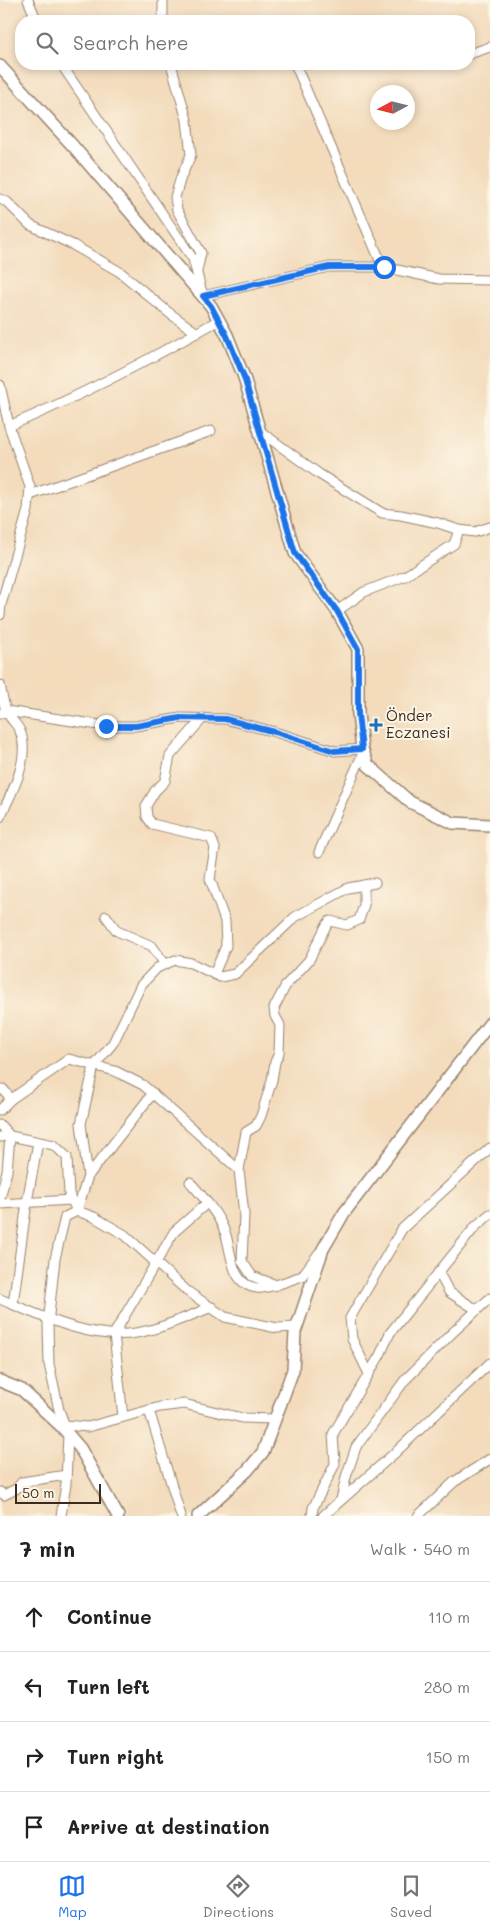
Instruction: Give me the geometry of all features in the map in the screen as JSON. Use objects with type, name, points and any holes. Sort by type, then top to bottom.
[{"type":"street","points":[[28,0],[34,15]]},
{"type":"street","points":[[163,0],[163,15]]},
{"type":"street","points":[[475,52],[490,48]]},
{"type":"street","points":[[0,66],[73,146],[203,296],[219,320],[244,377],[295,553],[337,611],[358,649],[358,714],[362,751],[368,765],[410,802],[453,823],[490,825]]},
{"type":"street","points":[[65,70],[193,259],[203,296]]},
{"type":"street","points":[[173,70],[187,120],[192,155],[181,177],[175,197],[177,210],[201,253],[197,274]]},
{"type":"street","points":[[298,70],[384,267]]},
{"type":"street","points":[[0,199],[7,202],[30,225],[73,245],[120,272],[168,312],[197,333]]},
{"type":"street","points":[[203,296],[329,267],[384,267],[439,279],[490,280]]},
{"type":"street","points":[[10,426],[164,352],[219,320]]},
{"type":"street","points":[[0,385],[10,426],[30,487],[28,510],[0,614]]},
{"type":"street","points":[[30,495],[212,431]]},
{"type":"street","points":[[261,432],[319,474],[382,513],[438,523],[459,530],[475,532],[490,527]]},
{"type":"street","points":[[337,611],[364,592],[405,576],[454,544],[459,530]]},
{"type":"street","points":[[0,685],[3,712],[20,731],[23,746],[21,768],[13,791],[0,817]]},
{"type":"street","points":[[3,712],[106,726],[136,726],[180,718],[225,719],[275,732],[334,751],[362,751]]},
{"type":"street","points":[[203,718],[170,756],[164,781],[146,806],[147,818],[152,824],[211,838],[215,848],[210,879],[225,921],[226,946],[214,974]]},
{"type":"street","points":[[319,852],[362,751]]},
{"type":"street","points":[[88,1176],[81,1124],[94,1066],[113,1043],[141,986],[156,968],[175,960],[191,963],[220,977],[234,974],[295,917],[348,888],[375,883]]},
{"type":"street","points":[[276,1285],[252,1276],[242,1261],[244,1214],[239,1170],[246,1132],[256,1126],[261,1116],[279,1053],[280,1025],[275,1016],[274,1008],[286,985],[308,960],[326,926],[330,922],[347,925],[359,920],[364,905],[364,885]]},
{"type":"street","points":[[106,916],[117,931],[152,946],[165,964]]},
{"type":"street","points":[[190,1182],[207,1203],[225,1232],[233,1267],[245,1284],[258,1289],[302,1276],[323,1249],[344,1213],[490,1023]]},
{"type":"street","points":[[0,1110],[11,1099],[70,1059],[115,1071],[143,1084],[239,1170]]},
{"type":"street","points":[[0,1090],[3,1089],[11,1099]]},
{"type":"street","points":[[61,1516],[66,1475],[66,1429],[59,1410],[49,1364],[49,1320],[55,1259],[65,1217],[77,1211],[88,1176],[154,1093]]},
{"type":"street","points":[[0,1125],[10,1136],[7,1171],[0,1198]]},
{"type":"street","points":[[0,1137],[10,1136],[54,1145],[68,1156],[69,1194],[77,1211],[94,1217],[125,1235],[186,1291],[225,1317],[277,1328],[297,1327]]},
{"type":"street","points":[[13,1304],[27,1202],[38,1142]]},
{"type":"street","points":[[369,1374],[352,1339],[350,1318],[402,1229],[490,1148]]},
{"type":"street","points":[[0,1204],[72,1200]]},
{"type":"street","points":[[124,1417],[114,1334],[157,1264],[174,1232],[207,1203]]},
{"type":"street","points":[[312,1516],[313,1508],[336,1464],[333,1434],[369,1374],[390,1333],[475,1227],[490,1214]]},
{"type":"street","points":[[198,1516],[247,1471],[263,1452],[293,1370],[297,1327],[323,1249]]},
{"type":"street","points":[[439,1273],[449,1292],[477,1310]]},
{"type":"street","points":[[0,1298],[49,1320],[108,1334],[136,1333],[212,1307]]},
{"type":"street","points":[[341,1500],[356,1447],[405,1380],[490,1298]]},
{"type":"street","points":[[323,1516],[397,1451],[490,1363]]},
{"type":"street","points":[[0,1380],[22,1390],[66,1429],[80,1448],[118,1516]]},
{"type":"street","points":[[66,1429],[88,1427],[149,1410],[184,1404],[242,1418],[275,1419]]},
{"type":"street","points":[[149,1410],[181,1516]]},
{"type":"street","points":[[422,1514],[454,1482],[490,1459]]},
{"type":"street","points":[[0,1492],[4,1495],[16,1489],[22,1482],[66,1475]]},
{"type":"place","name":"Önder Eczanesi","points":[[376,725]]},
{"type":"route","points":[[106,726],[136,726],[180,718],[225,719],[275,732],[334,751],[362,749],[358,714],[358,649],[337,611],[295,553],[244,377],[227,336],[211,306],[203,296],[329,267],[384,267]]}]
